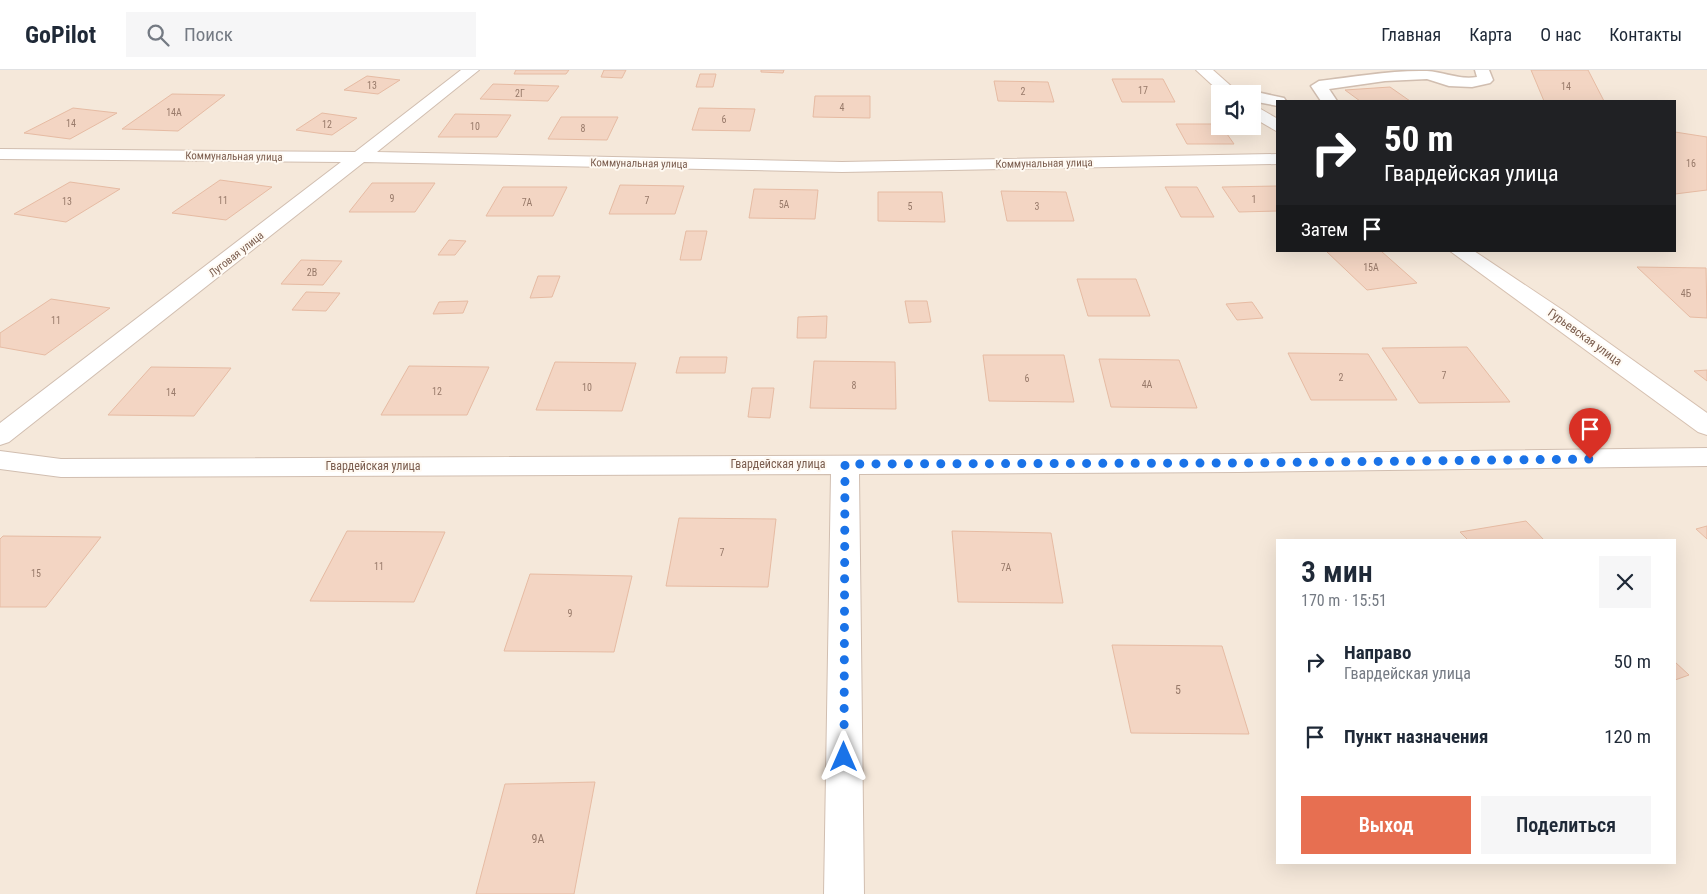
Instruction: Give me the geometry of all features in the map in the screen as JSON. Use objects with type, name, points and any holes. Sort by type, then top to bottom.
[{"type":"street","name":"Луговая улица","points":[[0,436],[471,70]]},
{"type":"street","points":[[1204,70],[1224,85]]},
{"type":"street","points":[[1261,115],[1276,126]]},
{"type":"street","name":"Коммунальная улица","points":[[0,154],[361,157],[842,166],[1276,159]]},
{"type":"street","name":"Гурьевская улица","points":[[1461,252],[1556,316],[1707,426]]},
{"type":"street","name":"Гвардейская улица","points":[[0,460],[61,468],[1238,463],[1707,457]]},
{"type":"street","points":[[844,894],[845,464]]},
{"type":"lane","points":[[1328,100],[1319,86],[1424,73],[1449,81],[1472,82],[1485,80],[1482,70]]},
{"type":"lane","points":[[1424,73],[1459,96]]},
{"type":"lane","points":[[1261,98],[1276,101]]},
{"type":"shaded area","points":[[0,70],[1707,70],[1707,894],[0,894]]},
{"type":"building","points":[[516,70],[569,70],[566,74],[514,74]]},
{"type":"building","points":[[604,70],[626,70],[622,78],[601,77]]},
{"type":"building","points":[[761,70],[784,70],[783,73],[761,72]]},
{"type":"building","points":[[1531,70],[1588,70],[1603,100],[1544,100]]},
{"type":"building","points":[[700,74],[716,74],[713,87],[696,87]]},
{"type":"building","points":[[367,76],[400,80],[378,94],[344,90]]},
{"type":"building","points":[[1112,79],[1163,79],[1175,102],[1122,102]]},
{"type":"building","points":[[994,81],[1048,82],[1054,102],[998,101]]},
{"type":"building","points":[[493,84],[559,86],[548,101],[480,99]]},
{"type":"building","points":[[1390,87],[1409,100],[1359,100],[1345,90]]},
{"type":"building","points":[[172,94],[225,95],[178,131],[122,129]]},
{"type":"building","points":[[815,96],[870,96],[870,118],[813,117]]},
{"type":"building","points":[[73,108],[117,113],[70,139],[24,133]]},
{"type":"building","points":[[699,108],[755,109],[750,131],[692,130]]},
{"type":"building","points":[[322,113],[357,118],[332,135],[296,130]]},
{"type":"building","points":[[455,114],[511,115],[497,137],[438,137]]},
{"type":"building","points":[[561,117],[618,117],[607,140],[548,139]]},
{"type":"building","points":[[1176,124],[1211,124],[1211,135],[1228,135],[1234,144],[1187,144]]},
{"type":"building","points":[[1676,132],[1707,137],[1707,190],[1676,194]]},
{"type":"building","points":[[220,180],[272,187],[226,220],[172,213]]},
{"type":"building","points":[[70,182],[120,189],[66,222],[14,214]]},
{"type":"building","points":[[372,183],[435,183],[415,212],[349,212]]},
{"type":"building","points":[[620,185],[684,186],[675,214],[609,214]]},
{"type":"building","points":[[1276,186],[1276,211],[1239,212],[1222,187]]},
{"type":"building","points":[[503,187],[567,187],[553,216],[486,216]]},
{"type":"building","points":[[1165,187],[1197,187],[1214,217],[1181,217]]},
{"type":"building","points":[[754,189],[818,190],[815,219],[749,218]]},
{"type":"building","points":[[1001,191],[1066,192],[1074,221],[1007,221]]},
{"type":"building","points":[[878,192],[942,192],[945,222],[878,221]]},
{"type":"building","points":[[686,231],[707,231],[701,260],[680,260]]},
{"type":"building","points":[[449,240],[466,241],[455,255],[438,255]]},
{"type":"building","points":[[1327,252],[1382,252],[1417,283],[1367,290]]},
{"type":"building","points":[[301,260],[342,261],[323,285],[281,284]]},
{"type":"building","points":[[1637,267],[1706,268],[1707,318],[1690,317]]},
{"type":"building","points":[[538,276],[560,276],[552,297],[530,298]]},
{"type":"building","points":[[1077,279],[1136,279],[1150,316],[1088,316]]},
{"type":"building","points":[[306,292],[340,293],[326,311],[292,310]]},
{"type":"building","points":[[51,299],[110,308],[45,355],[0,347],[0,333]]},
{"type":"building","points":[[468,301],[463,313],[433,314],[439,302]]},
{"type":"building","points":[[905,301],[927,301],[931,322],[909,323]]},
{"type":"building","points":[[1252,302],[1263,318],[1237,320],[1226,304]]},
{"type":"building","points":[[827,316],[826,338],[797,338],[798,317]]},
{"type":"building","points":[[1467,347],[1510,402],[1419,403],[1382,348]]},
{"type":"building","points":[[1288,353],[1368,354],[1397,400],[1311,400]]},
{"type":"building","points":[[983,355],[1064,355],[1074,402],[989,401]]},
{"type":"building","points":[[680,357],[727,357],[725,373],[676,373]]},
{"type":"building","points":[[1099,359],[1179,360],[1197,408],[1111,407]]},
{"type":"building","points":[[814,361],[895,362],[896,409],[810,408]]},
{"type":"building","points":[[555,362],[636,363],[622,411],[536,410]]},
{"type":"building","points":[[409,366],[489,367],[467,415],[381,415]]},
{"type":"building","points":[[151,367],[231,368],[194,416],[108,415]]},
{"type":"building","points":[[1707,370],[1707,381],[1694,371]]},
{"type":"building","points":[[752,388],[774,388],[770,418],[748,417]]},
{"type":"building","points":[[679,518],[776,519],[768,587],[666,586]]},
{"type":"building","points":[[1526,521],[1543,539],[1467,539],[1460,532]]},
{"type":"building","points":[[1707,526],[1707,539],[1696,529]]},
{"type":"building","points":[[347,531],[445,532],[414,602],[310,601]]},
{"type":"building","points":[[952,531],[1051,533],[1063,603],[958,602]]},
{"type":"building","points":[[3,536],[101,537],[46,607],[0,607],[0,539]]},
{"type":"building","points":[[530,574],[632,576],[614,652],[504,651]]},
{"type":"building","points":[[1112,645],[1222,646],[1249,734],[1131,733]]},
{"type":"building","points":[[1676,663],[1689,675],[1676,680]]},
{"type":"building","points":[[595,782],[574,894],[476,894],[505,784]]},
{"type":"route","points":[[844,757],[845,464],[1238,463],[1590,459]]}]
